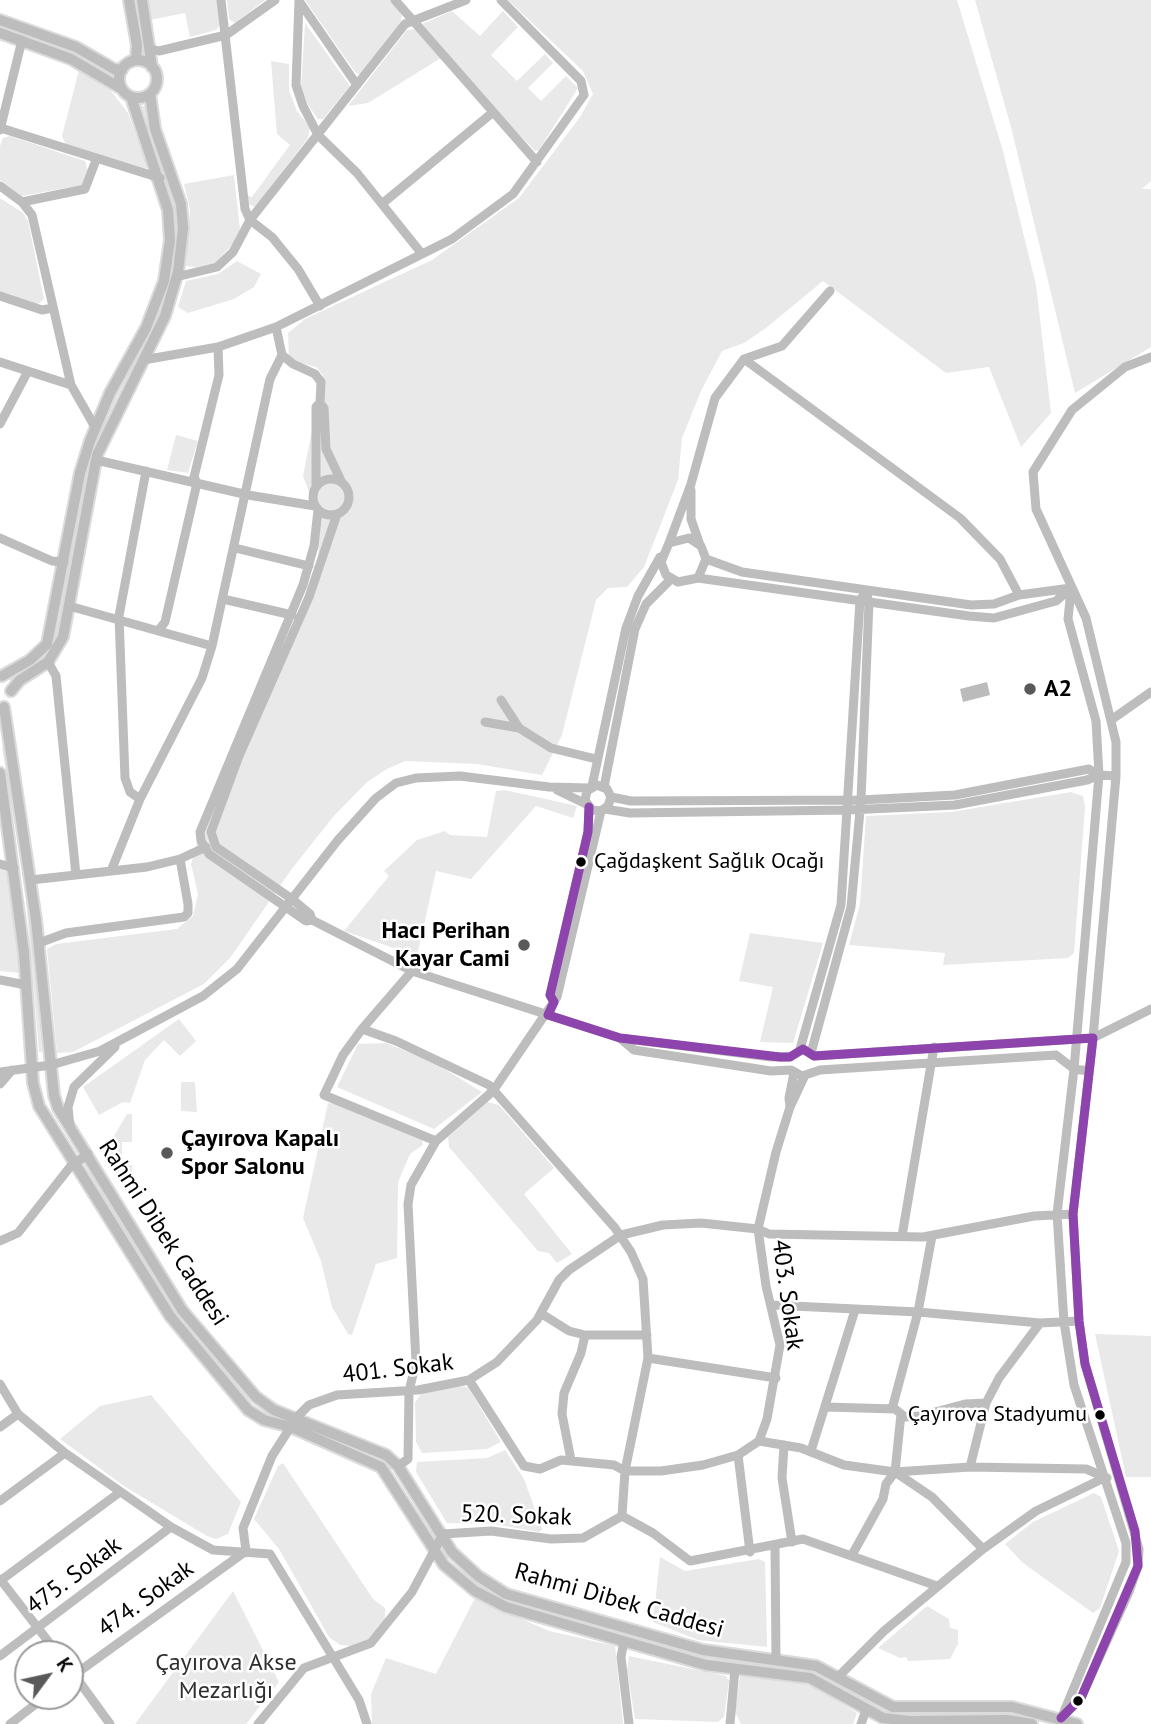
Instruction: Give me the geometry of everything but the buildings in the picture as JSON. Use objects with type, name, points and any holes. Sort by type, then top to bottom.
[{"type":"main road","points":[[122,89],[119,79],[126,66],[136,59],[137,45],[129,0]]},
{"type":"main road","points":[[0,33],[71,59],[131,97],[160,178],[169,225],[164,281],[146,328],[110,393],[95,427],[80,473],[47,644],[30,660],[1,675],[11,691],[20,680],[48,662],[63,637],[96,460],[106,432],[165,316],[176,277],[181,249],[181,204],[155,129],[150,94],[156,84],[142,0]]},
{"type":"main road","points":[[0,20],[126,66],[142,61],[152,67]]},
{"type":"main road","points":[[131,97],[150,94]]},
{"type":"main road","name":"Rahmi Dibek Caddesi","points":[[11,691],[2,708],[3,734],[31,880],[54,1096],[70,1129],[188,1317],[256,1397],[294,1423],[380,1467],[435,1553],[464,1582],[497,1604],[706,1665],[810,1678],[866,1710],[893,1720],[999,1720],[1032,1724]]},
{"type":"main road","name":"Rahmi Dibek Caddesi","points":[[0,773],[14,868],[32,1068],[40,1106],[74,1164],[190,1343],[248,1410],[264,1420],[294,1423],[370,1446],[398,1466],[453,1552],[478,1576],[516,1597],[703,1650],[816,1665],[893,1707],[1012,1707],[1077,1724]]},
{"type":"street","points":[[221,0],[245,209],[250,220],[272,237],[298,269],[320,306]]},
{"type":"street","points":[[151,49],[159,51],[226,35],[275,0]]},
{"type":"street","points":[[299,0],[357,85]]},
{"type":"street","points":[[299,0],[296,85],[318,135],[383,203],[422,254]]},
{"type":"street","points":[[395,0],[537,162]]},
{"type":"street","points":[[176,277],[217,267],[233,252],[250,220],[405,24],[466,0]]},
{"type":"street","points":[[143,360],[218,347],[276,327],[452,239],[513,194],[584,96],[582,80],[501,0]]},
{"type":"street","points":[[22,40],[0,129],[160,178]]},
{"type":"street","points":[[383,203],[492,113]]},
{"type":"street","points":[[22,202],[85,189],[96,160]]},
{"type":"street","points":[[0,186],[22,202],[32,215],[71,385],[95,427]]},
{"type":"street","points":[[554,1002],[550,995],[588,832],[585,795],[591,787],[629,618],[669,543],[691,484],[715,398],[744,359],[782,346],[830,291]]},
{"type":"street","points":[[0,296],[42,310],[52,308]]},
{"type":"street","points":[[111,872],[140,799],[202,678],[212,646],[248,495],[270,379],[282,355],[276,327]]},
{"type":"street","points":[[158,631],[165,622],[197,483],[194,477],[219,375],[218,347]]},
{"type":"street","points":[[96,460],[248,495],[295,500],[327,515],[337,514],[345,508],[348,498],[326,449],[319,377],[282,355]]},
{"type":"street","points":[[1060,1721],[1081,1698],[1138,1566],[1135,1531],[1085,1364],[1079,1321],[1073,1214],[1093,1038],[1116,776],[1116,742],[1086,618],[1035,509],[1033,472],[1072,410],[1125,367],[1151,357]]},
{"type":"street","points":[[744,359],[960,518],[1000,559],[1019,595]]},
{"type":"street","points":[[0,362],[71,385]]},
{"type":"street","points":[[0,424],[27,371]]},
{"type":"street","points":[[320,403],[316,407],[317,508],[309,566],[292,615],[201,825],[208,846],[278,896],[292,899],[301,912],[312,920],[412,971],[620,1038],[790,1057],[800,1049],[841,905],[866,592]]},
{"type":"street","points":[[140,799],[130,792],[125,778],[119,621],[146,471]]},
{"type":"street","points":[[295,500],[329,479],[343,484]]},
{"type":"street","points":[[691,484],[691,519],[706,559],[698,578]]},
{"type":"street","points":[[208,846],[213,820],[298,626],[337,514]]},
{"type":"street","points":[[0,538],[52,561],[64,562]]},
{"type":"street","points":[[669,543],[689,538],[701,546]]},
{"type":"street","points":[[235,548],[309,566]]},
{"type":"street","points":[[661,555],[663,569],[671,579],[685,583],[698,578],[994,618],[1056,601],[1071,587]]},
{"type":"street","points":[[706,559],[742,572],[866,592],[985,606],[1019,595],[1071,587]]},
{"type":"street","points":[[671,579],[646,604],[635,629],[604,787],[611,797],[631,801],[860,805],[955,795],[1089,769],[1099,775],[1116,776]]},
{"type":"street","points":[[1060,1721],[1126,1562],[1126,1543],[1074,1385],[1064,1322],[1057,1214],[1074,1069],[1074,1039],[1099,775],[1096,722],[1068,618],[1071,587]]},
{"type":"street","points":[[223,599],[292,615]]},
{"type":"street","points":[[808,1074],[816,1062],[813,1054],[851,907],[860,805],[864,601]]},
{"type":"street","points":[[69,606],[212,646]]},
{"type":"street","points":[[48,662],[56,676],[76,875]]},
{"type":"street","points":[[1111,720],[1151,692]]},
{"type":"street","points":[[502,700],[519,728]]},
{"type":"street","points":[[485,722],[519,728],[551,748],[596,759]]},
{"type":"street","points":[[0,1072],[51,1065],[100,1051],[203,996],[237,968],[376,798],[396,783],[416,778],[460,776],[549,788],[604,787]]},
{"type":"street","points":[[549,788],[587,806],[630,813],[848,805]]},
{"type":"street","points":[[398,1466],[408,1459],[409,1391],[416,1362],[408,1204],[411,1185],[436,1141],[493,1091],[548,1015],[554,1002],[603,810],[611,797]]},
{"type":"street","points":[[31,880],[111,872],[180,859],[208,846]]},
{"type":"street","points":[[38,943],[66,933],[184,917],[188,913],[188,904],[180,859]]},
{"type":"street","points":[[0,864],[14,868]]},
{"type":"street","points":[[278,896],[292,899],[301,912]]},
{"type":"street","points":[[278,896],[278,918]]},
{"type":"street","points":[[278,918],[301,912]]},
{"type":"street","points":[[412,971],[342,1055],[324,1095],[436,1141]]},
{"type":"street","points":[[1081,974],[1098,975]]},
{"type":"street","points":[[0,980],[26,985]]},
{"type":"street","points":[[800,1049],[813,1054],[1093,1038],[1151,1009]]},
{"type":"street","points":[[362,1028],[432,1057],[489,1085],[621,1236],[643,1279],[648,1358],[625,1471],[622,1516],[653,1532],[690,1560],[750,1552],[803,1539],[937,1586]]},
{"type":"street","points":[[70,1129],[68,1107],[74,1087],[124,1038]]},
{"type":"street","points":[[620,1038],[634,1050],[808,1074],[932,1062],[1056,1055],[1074,1069],[1089,1071]]},
{"type":"street","points":[[902,1236],[934,1047]]},
{"type":"street","points":[[790,1057],[793,1072],[790,1107]]},
{"type":"street","points":[[0,1084],[12,1070]]},
{"type":"street","name":"403. Sokak","points":[[759,1441],[776,1377],[780,1345],[766,1286],[758,1229],[790,1107],[808,1074]]},
{"type":"street","points":[[0,1241],[18,1233],[74,1164],[88,1154]]},
{"type":"street","points":[[469,1380],[497,1362],[542,1314],[559,1280],[569,1270],[621,1236],[663,1225],[701,1223],[758,1229],[769,1234],[932,1236],[1057,1214],[1073,1214]]},
{"type":"street","points":[[852,1555],[895,1472],[897,1411],[932,1236]]},
{"type":"street","points":[[772,1305],[918,1312],[1040,1323],[1079,1321]]},
{"type":"street","points":[[811,1451],[855,1310]]},
{"type":"street","points":[[542,1314],[569,1331],[584,1335],[647,1335]]},
{"type":"street","points":[[970,1467],[986,1403],[999,1378],[1040,1323]]},
{"type":"street","points":[[571,1460],[562,1414],[564,1393],[581,1353],[584,1335]]},
{"type":"street","points":[[648,1358],[776,1377]]},
{"type":"street","name":"401. Sokak","points":[[294,1423],[309,1405],[337,1395],[409,1391],[469,1380],[524,1466],[540,1469],[561,1460],[571,1460],[614,1465],[625,1471],[662,1471],[703,1465],[737,1455],[759,1441]]},
{"type":"street","points":[[0,1384],[18,1414],[65,1453],[171,1527],[213,1550],[270,1554],[359,1700],[367,1724]]},
{"type":"street","points":[[826,1407],[897,1411],[920,1416],[965,1404],[986,1403]]},
{"type":"street","points":[[0,1427],[18,1414]]},
{"type":"street","points":[[246,1551],[243,1528],[272,1456],[294,1423]]},
{"type":"street","points":[[759,1441],[811,1451],[844,1465],[895,1472],[970,1467],[1086,1469],[1104,1478],[1118,1479]]},
{"type":"street","points":[[784,1445],[782,1478],[792,1542]]},
{"type":"street","points":[[0,1502],[65,1453]]},
{"type":"street","points":[[737,1455],[750,1552]]},
{"type":"street","points":[[895,1472],[932,1497],[983,1549]]},
{"type":"street","points":[[838,1676],[884,1631],[983,1549],[1036,1511],[1104,1478]]},
{"type":"street","points":[[47,1640],[0,1580],[120,1492]]},
{"type":"street","name":"520. Sokak","points":[[443,1534],[491,1531],[551,1539],[583,1538],[622,1516]]},
{"type":"street","name":"475. Sokak","points":[[0,1656],[171,1527]]},
{"type":"street","points":[[258,1724],[303,1668],[332,1655],[371,1643],[412,1592],[443,1534]]},
{"type":"street","points":[[775,1546],[776,1659]]},
{"type":"street","name":"474. Sokak","points":[[84,1665],[246,1551]]},
{"type":"street","points":[[624,1641],[621,1657],[629,1724]]},
{"type":"street","points":[[730,1724],[735,1670]]},
{"type":"street","points":[[84,1691],[110,1724]]},
{"type":"street","points":[[10,1724],[28,1710]]},
{"type":"street","points":[[861,1724],[866,1710]]},
{"type":"green space","points":[[146,0],[217,0],[220,25],[216,30],[190,37],[185,13],[150,20]]},
{"type":"green space","points":[[227,0],[265,0],[235,23],[229,19]]},
{"type":"green space","points":[[305,0],[391,0],[402,13],[401,22],[360,75],[355,72]]},
{"type":"green space","points":[[508,0],[957,0],[1003,151],[1036,285],[1051,413],[1021,447],[989,367],[946,373],[823,281],[766,328],[744,343],[722,351],[701,391],[682,438],[678,480],[644,567],[627,587],[608,588],[596,600],[562,735],[542,775],[477,764],[405,761],[387,769],[367,782],[333,817],[291,870],[230,958],[204,984],[73,1052],[57,1053],[47,949],[56,944],[177,929],[193,916],[198,894],[191,864],[197,843],[319,571],[317,513],[303,476],[323,375],[316,367],[289,360],[288,333],[305,319],[432,260],[519,198],[580,117],[593,94],[583,71]]},
{"type":"green space","points":[[975,0],[1151,0],[1151,181],[1142,189],[1151,189],[1151,347],[1075,393],[1011,127]]},
{"type":"green space","points":[[452,11],[480,36],[503,11],[518,27],[491,55],[517,81],[545,54],[553,63],[528,88],[541,101],[566,76],[578,88],[539,150],[535,151],[497,111],[422,24]]},
{"type":"green space","points":[[305,23],[350,86],[323,119],[318,119],[308,105],[301,88]]},
{"type":"green space","points":[[416,29],[441,58],[368,103],[348,106],[407,30]]},
{"type":"green space","points":[[271,61],[289,64],[289,91],[297,111],[310,127],[308,138],[255,207],[250,205],[246,195],[252,197],[290,145],[277,134]]},
{"type":"green space","points":[[79,70],[111,91],[128,113],[146,169],[66,145],[62,136]]},
{"type":"green space","points":[[140,106],[147,106],[172,193],[178,225],[176,254],[172,282],[158,322],[110,415],[108,414],[126,373],[154,324],[163,301],[175,239],[169,192]]},
{"type":"green space","points":[[10,136],[85,161],[88,171],[82,185],[22,196],[0,180],[0,146],[3,138]]},
{"type":"green space","points":[[234,175],[240,230],[231,246],[215,263],[197,267],[186,266],[190,209],[184,184]]},
{"type":"green space","points":[[0,198],[23,213],[28,221],[44,299],[38,304],[0,292]]},
{"type":"green space","points":[[237,261],[261,274],[254,287],[234,299],[188,313],[178,307],[186,281],[218,274]]},
{"type":"green space","points":[[176,435],[198,441],[188,473],[167,470]]},
{"type":"green space","points":[[94,441],[99,442],[60,632],[46,658],[11,682],[6,674],[38,660],[54,637],[82,488]]},
{"type":"green space","points":[[6,746],[34,941],[42,1052],[39,1052],[24,877],[2,747]]},
{"type":"green space","points":[[505,790],[577,806],[573,818],[536,806],[471,879],[436,871],[417,956],[344,931],[389,876],[384,871],[417,840],[445,831],[450,835],[487,837],[496,791]]},
{"type":"green space","points":[[1071,792],[1083,796],[1085,807],[1074,953],[1068,958],[943,965],[945,953],[849,945],[860,904],[866,816],[951,812]]},
{"type":"green space","points":[[0,869],[10,872],[20,973],[0,971]]},
{"type":"green space","points":[[750,933],[823,943],[793,1043],[760,1042],[773,987],[739,981]]},
{"type":"green space","points":[[179,1019],[196,1041],[180,1056],[164,1040],[145,1060],[130,1103],[123,1102],[99,1115],[83,1087]]},
{"type":"green space","points":[[386,1043],[431,1061],[482,1092],[434,1129],[337,1087],[358,1044]]},
{"type":"green space","points":[[181,1082],[195,1082],[197,1112],[181,1111]]},
{"type":"green space","points":[[487,1102],[499,1105],[554,1168],[524,1194],[572,1254],[557,1263],[549,1253],[538,1251],[449,1147],[448,1137]]},
{"type":"green space","points":[[328,1103],[337,1104],[422,1140],[423,1145],[410,1154],[398,1182],[397,1258],[376,1264],[352,1335],[348,1334],[332,1307],[321,1261],[303,1218]]},
{"type":"green space","points":[[127,1114],[132,1114],[132,1142],[122,1142],[122,1165],[132,1165],[131,1198],[104,1153]]},
{"type":"green space","points":[[91,1170],[181,1314],[275,1416],[247,1398],[175,1311],[88,1172]]},
{"type":"green space","name":"Çayırova Stadyumu","points":[[1095,1334],[1151,1336],[1151,1477],[1126,1477]]},
{"type":"green space","points":[[456,1386],[468,1387],[501,1442],[487,1449],[422,1453],[416,1442],[415,1402],[422,1393]]},
{"type":"green space","points":[[151,1395],[241,1502],[228,1534],[216,1539],[207,1536],[124,1486],[60,1439],[100,1406]]},
{"type":"green space","points":[[505,1450],[524,1479],[542,1529],[540,1532],[493,1524],[447,1523],[416,1472],[417,1462],[487,1458]]},
{"type":"green space","points":[[283,1463],[373,1599],[385,1608],[385,1626],[370,1642],[340,1645],[329,1637],[279,1549],[254,1519],[278,1466]]},
{"type":"green space","points":[[1094,1493],[1101,1497],[1119,1551],[1100,1608],[1093,1613],[1023,1563],[1005,1544],[1033,1522]]},
{"type":"green space","points":[[660,1557],[685,1571],[759,1559],[765,1562],[767,1647],[698,1640],[653,1622]]},
{"type":"green space","name":"Çayırova Akse Mezarlığı","points":[[233,1591],[279,1682],[246,1724],[135,1724]]},
{"type":"green space","points":[[475,1598],[549,1631],[615,1646],[623,1724],[372,1724],[371,1694],[386,1658],[436,1674]]},
{"type":"green space","points":[[927,1606],[949,1619],[950,1628],[958,1630],[958,1644],[950,1659],[908,1661],[906,1657],[900,1658],[878,1648]]},
{"type":"green space","points":[[629,1656],[726,1676],[729,1681],[724,1717],[718,1722],[635,1719],[627,1670]]},
{"type":"green space","points":[[740,1676],[800,1682],[821,1690],[857,1713],[853,1724],[741,1724],[735,1712]]},
{"type":"shaded area","points":[[987,682],[990,695],[963,702],[960,689]]},
{"type":"transit line","points":[[548,1015],[554,1002],[550,995],[588,832],[589,807]]},
{"type":"transit line","points":[[548,1015],[620,1038],[780,1057],[790,1057],[803,1049],[814,1056],[1093,1038],[1073,1214],[1079,1321],[1085,1364],[1135,1531],[1138,1566],[1081,1698],[1061,1718]]},
{"type":"place","name":"A2","points":[[1030,689]]},
{"type":"place","name":"Çağdaşkent Sağlık Ocağı","points":[[581,862]]},
{"type":"place","name":"Hacı Perihan Kayar Cami","points":[[524,945]]},
{"type":"place","name":"Çayırova Kapalı Spor Salonu","points":[[167,1153]]},
{"type":"place","name":"Çayırova Stadyumu","points":[[1100,1415]]}]
